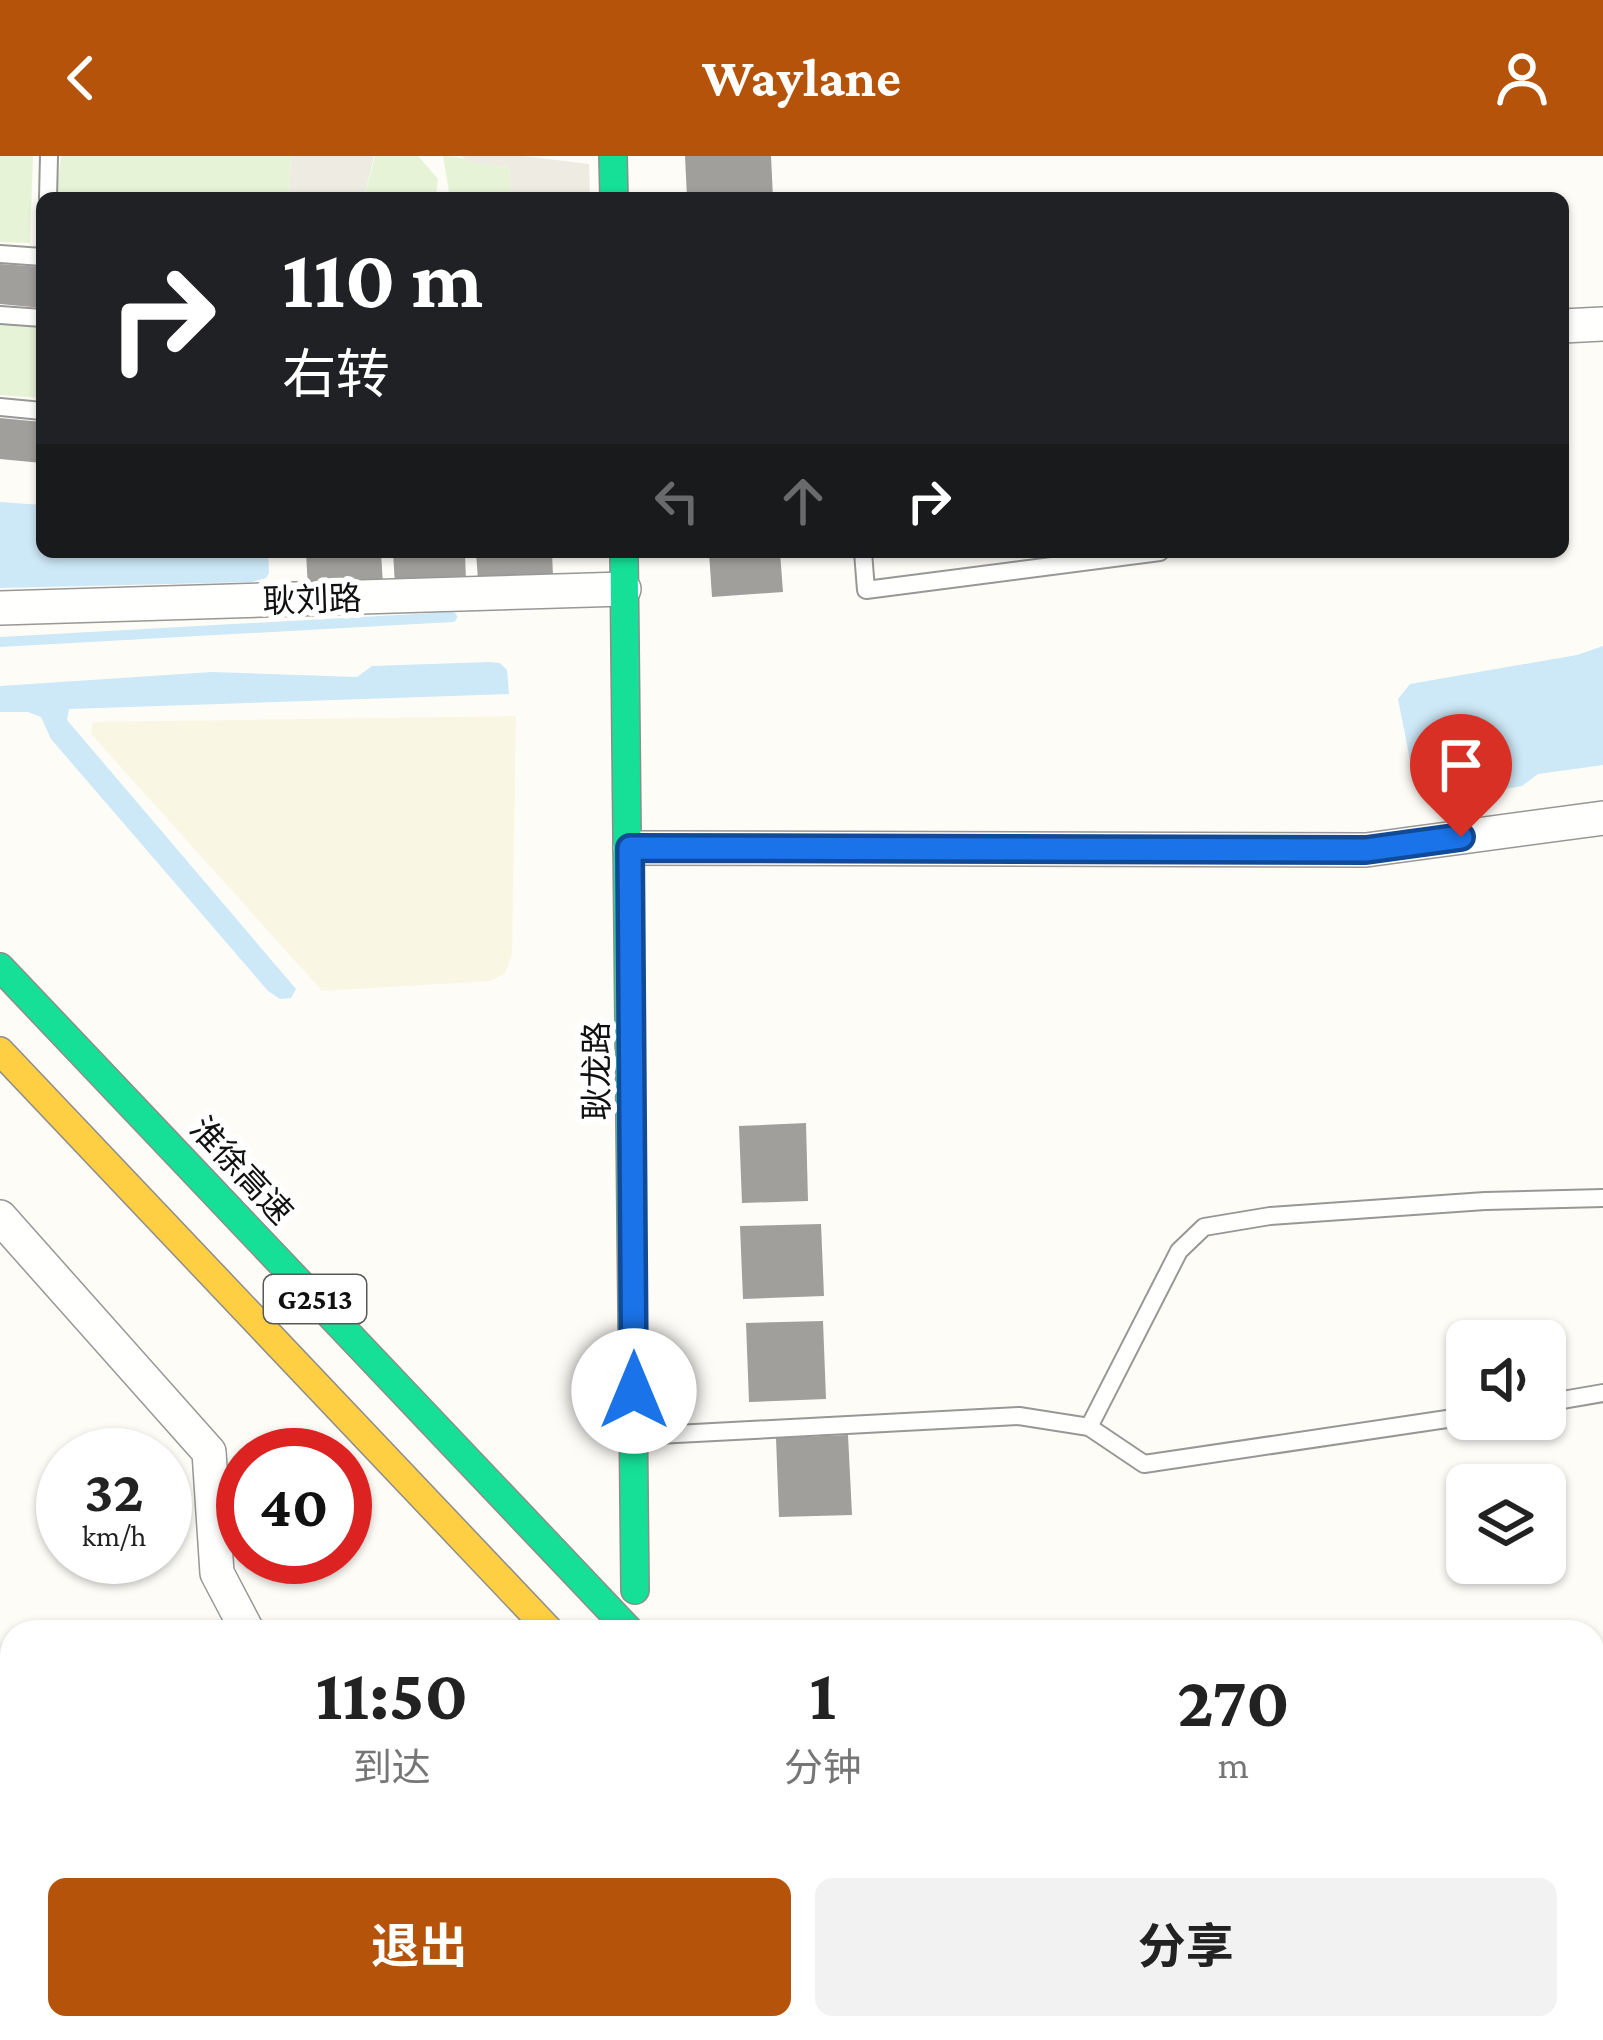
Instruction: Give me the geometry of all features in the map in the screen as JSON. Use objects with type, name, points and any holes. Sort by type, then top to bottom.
[{"type":"main road","points":[[613,156],[614,192]]},
{"type":"main road","name":"耿龙路","points":[[623,558],[635,1590]]},
{"type":"main road","name":"淮徐高速","points":[[0,967],[620,1620]]},
{"type":"main road","name":"G2513","points":[[0,1051],[540,1620]]},
{"type":"street","points":[[1569,326],[1603,324]]},
{"type":"street","name":"耿刘路","points":[[0,608],[624,589]]},
{"type":"street","points":[[630,848],[1366,850],[1603,818]]},
{"type":"street","points":[[0,1217],[209,1452],[217,1573],[242,1620]]},
{"type":"lane","points":[[48,192],[49,156]]},
{"type":"lane","points":[[0,254],[36,257]]},
{"type":"lane","points":[[0,315],[36,318]]},
{"type":"lane","points":[[0,407],[36,410]]},
{"type":"lane","points":[[863,558],[866,590],[1114,558]]},
{"type":"lane","points":[[1089,1427],[1179,1251],[1204,1226],[1270,1216],[1603,1198]]},
{"type":"lane","points":[[1566,1399],[1603,1393]]},
{"type":"lane","points":[[634,1436],[1019,1416],[1089,1427],[1144,1464],[1446,1419]]},
{"type":"shaded area","points":[[291,156],[374,156],[365,192],[289,192]]},
{"type":"shaded area","points":[[461,156],[523,156],[589,164],[590,192],[511,192],[509,167],[472,163]]},
{"type":"shaded area","points":[[516,716],[512,955],[505,973],[491,981],[322,991],[91,734],[93,722]]},
{"type":"green space","points":[[0,156],[33,156],[30,243],[0,242]]},
{"type":"green space","points":[[61,156],[291,156],[289,192],[57,192]]},
{"type":"green space","points":[[375,156],[418,156],[438,179],[436,192],[366,192]]},
{"type":"green space","points":[[443,156],[509,167],[511,192],[449,192]]},
{"type":"green space","points":[[0,324],[36,327],[36,398],[0,395]]},
{"type":"water","points":[[0,502],[36,505],[36,558],[268,558],[266,578],[252,582],[0,588]]},
{"type":"water","points":[[1603,646],[1603,765],[1538,774],[1522,786],[1485,792],[1428,790],[1412,770],[1398,699],[1410,684],[1577,655]]},
{"type":"water","points":[[489,662],[507,670],[509,694],[69,709],[67,720],[296,989],[291,998],[280,999],[268,991],[51,739],[41,717],[0,712],[0,686],[212,672],[357,677],[372,666]]},
{"type":"building","points":[[685,156],[771,156],[773,192],[687,192]]},
{"type":"building","points":[[0,264],[36,267],[36,307],[0,304]]},
{"type":"building","points":[[0,418],[36,421],[36,462],[0,459]]},
{"type":"building","points":[[306,558],[381,558],[383,585],[308,589]]},
{"type":"building","points":[[393,558],[465,558],[466,582],[395,585]]},
{"type":"building","points":[[476,558],[552,558],[553,576],[478,580]]},
{"type":"building","points":[[709,558],[780,558],[783,592],[712,597]]},
{"type":"building","points":[[806,1123],[808,1201],[742,1203],[739,1126]]},
{"type":"building","points":[[821,1224],[824,1296],[743,1299],[740,1226]]},
{"type":"building","points":[[823,1321],[826,1399],[749,1402],[746,1323]]},
{"type":"building","points":[[848,1435],[852,1515],[779,1517],[776,1438]]},
{"type":"waterway","points":[[0,642],[452,617]]},
{"type":"traffic: fast","points":[[613,156],[614,192]]},
{"type":"traffic: fast","points":[[624,558],[635,1590]]},
{"type":"traffic: fast","points":[[0,967],[620,1620]]},
{"type":"traffic: slow","points":[[0,1051],[540,1620]]},
{"type":"route","points":[[634,1391],[630,848],[1366,850],[1461,837]]}]
